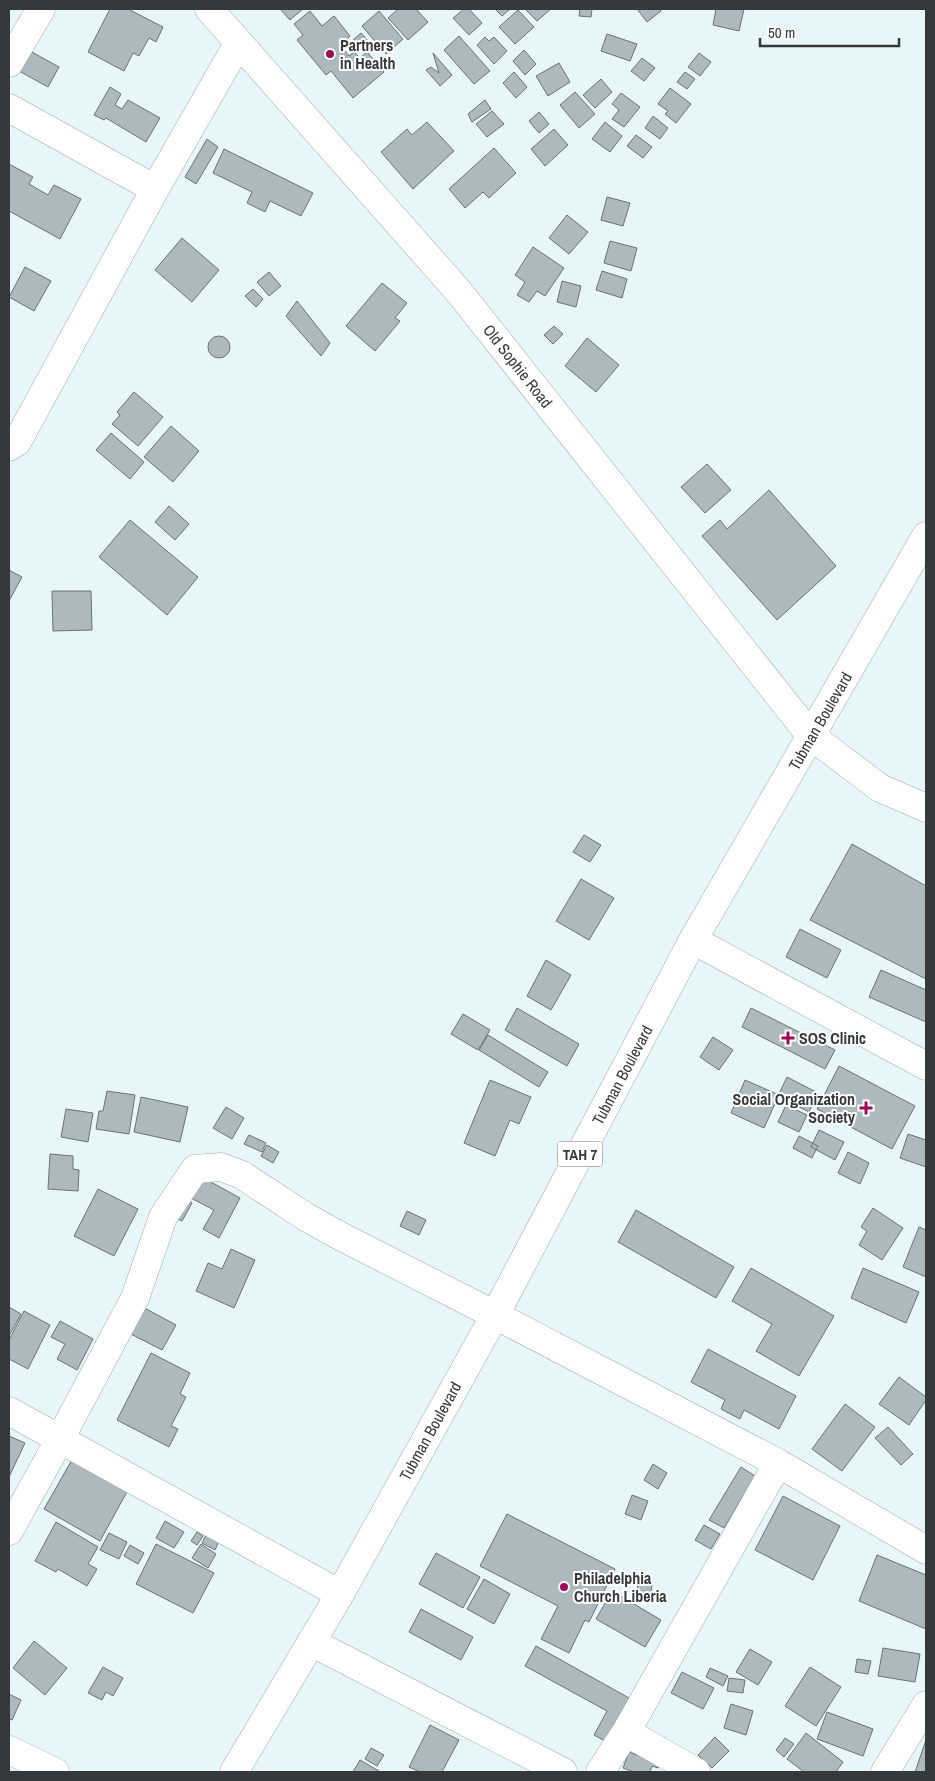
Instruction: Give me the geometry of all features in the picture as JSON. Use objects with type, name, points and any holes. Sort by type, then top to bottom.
[{"type":"main road","points":[[9,63],[41,9]]},
{"type":"main road","name":"Old Sophie Road","points":[[208,9],[460,292],[811,736],[880,788],[926,808]]},
{"type":"main road","points":[[9,446],[17,442],[155,189],[238,44]]},
{"type":"main road","points":[[9,108],[155,189]]},
{"type":"main road","name":"Tubman Boulevard","points":[[234,1772],[340,1594],[496,1315],[693,940],[926,536]]},
{"type":"main road","points":[[693,940],[926,1066]]},
{"type":"main road","points":[[9,1531],[135,1298],[164,1217],[195,1168],[221,1167],[242,1175],[306,1217],[342,1237],[496,1315],[778,1463],[926,1550]]},
{"type":"main road","points":[[9,1411],[340,1594]]},
{"type":"main road","points":[[600,1772],[626,1732],[778,1463]]},
{"type":"main road","points":[[311,1642],[563,1772]]},
{"type":"main road","points":[[886,1772],[926,1705]]},
{"type":"main road","points":[[626,1732],[696,1772]]},
{"type":"main road","points":[[9,1750],[55,1772]]},
{"type":"building","points":[[110,9],[128,9],[163,27],[156,42],[149,38],[139,56],[133,53],[124,71],[88,52]]},
{"type":"building","points":[[280,9],[303,9],[290,20]]},
{"type":"building","points":[[398,9],[416,9],[428,22],[408,40],[388,18]]},
{"type":"building","points":[[464,9],[469,9],[482,23],[469,35],[453,18]]},
{"type":"building","points":[[495,9],[510,9],[502,16]]},
{"type":"building","points":[[525,9],[551,9],[537,21]]},
{"type":"building","points":[[580,9],[592,9],[591,17],[579,16]]},
{"type":"building","points":[[637,9],[659,9],[661,11],[647,22]]},
{"type":"building","points":[[716,9],[744,9],[739,31],[713,25]]},
{"type":"building","points":[[518,10],[534,27],[515,44],[499,27]]},
{"type":"building","points":[[310,11],[322,26],[334,16],[350,36],[340,45],[349,56],[354,52],[360,58],[367,52],[384,72],[353,98],[331,71],[326,75],[297,40],[303,35],[294,24]]},
{"type":"building","points":[[379,11],[403,39],[386,54],[362,26]]},
{"type":"building","points":[[361,33],[369,42],[361,49],[353,40]]},
{"type":"building","points":[[607,34],[637,44],[630,61],[601,51]]},
{"type":"building","points":[[459,36],[490,71],[474,84],[444,50]]},
{"type":"building","points":[[485,37],[489,41],[494,37],[507,51],[494,64],[477,45]]},
{"type":"building","points":[[524,50],[536,64],[525,75],[513,61]]},
{"type":"building","points":[[30,51],[59,67],[48,87],[19,71]]},
{"type":"building","points":[[433,53],[452,75],[440,86],[426,70],[431,67],[439,73]]},
{"type":"building","points":[[699,53],[711,62],[700,76],[688,67]]},
{"type":"building","points":[[642,58],[655,68],[644,81],[631,71]]},
{"type":"building","points":[[559,63],[570,82],[548,96],[536,76]]},
{"type":"building","points":[[514,72],[527,87],[516,98],[503,83]]},
{"type":"building","points":[[685,72],[695,79],[687,89],[677,82]]},
{"type":"building","points":[[601,79],[612,92],[595,108],[583,95]]},
{"type":"building","points":[[110,87],[121,94],[115,105],[122,109],[128,100],[160,118],[146,142],[106,118],[104,120],[94,115]]},
{"type":"building","points":[[670,88],[691,104],[676,123],[665,114],[668,111],[658,104]]},
{"type":"building","points":[[575,92],[595,114],[579,128],[560,105]]},
{"type":"building","points":[[621,93],[640,107],[624,127],[612,119],[619,110],[612,104]]},
{"type":"building","points":[[485,100],[491,109],[472,122],[468,114]]},
{"type":"building","points":[[492,111],[504,124],[487,137],[476,124]]},
{"type":"building","points":[[539,112],[549,124],[539,133],[529,121]]},
{"type":"building","points":[[653,116],[668,128],[660,139],[645,128]]},
{"type":"building","points":[[427,122],[454,151],[413,189],[381,152],[407,129],[412,135]]},
{"type":"building","points":[[605,122],[622,136],[610,152],[592,139]]},
{"type":"building","points":[[554,129],[568,145],[545,166],[531,149]]},
{"type":"building","points":[[636,135],[652,147],[643,158],[627,146]]},
{"type":"building","points":[[207,139],[218,147],[196,184],[185,177]]},
{"type":"building","points":[[494,148],[516,173],[489,198],[483,192],[465,208],[449,189]]},
{"type":"building","points":[[224,149],[313,193],[301,216],[270,201],[265,212],[247,203],[252,192],[213,173]]},
{"type":"building","points":[[9,164],[33,177],[29,184],[48,195],[54,185],[81,199],[60,239],[9,211]]},
{"type":"building","points":[[607,197],[630,203],[623,226],[601,220]]},
{"type":"building","points":[[567,215],[588,232],[569,254],[549,238]]},
{"type":"building","points":[[182,238],[219,270],[192,302],[155,270]]},
{"type":"building","points":[[610,241],[637,248],[631,271],[604,263]]},
{"type":"building","points":[[533,247],[564,268],[545,296],[537,291],[529,302],[517,295],[525,282],[515,275]]},
{"type":"building","points":[[25,267],[51,281],[34,311],[9,297]]},
{"type":"building","points":[[602,271],[627,279],[622,298],[596,290]]},
{"type":"building","points":[[269,272],[281,286],[269,296],[257,282]]},
{"type":"building","points":[[562,281],[581,286],[576,307],[557,302]]},
{"type":"building","points":[[382,283],[407,303],[395,318],[400,321],[375,351],[346,326]]},
{"type":"building","points":[[253,289],[263,299],[256,307],[245,296]]},
{"type":"building","points":[[297,301],[330,343],[321,356],[286,316]]},
{"type":"building","points":[[554,326],[563,334],[553,344],[544,335]]},
{"type":"building","points":[[219,336],[227,339],[230,347],[227,355],[219,358],[211,355],[208,347],[211,339]]},
{"type":"building","points":[[587,338],[619,365],[596,392],[565,366]]},
{"type":"building","points":[[134,392],[163,417],[138,446],[112,424],[120,415],[117,412]]},
{"type":"building","points":[[171,426],[199,451],[173,482],[144,457]]},
{"type":"building","points":[[111,433],[144,462],[130,479],[96,450]]},
{"type":"building","points":[[707,464],[731,490],[705,513],[681,487]]},
{"type":"building","points":[[769,490],[836,566],[777,620],[702,536],[720,520],[727,529]]},
{"type":"building","points":[[169,506],[189,524],[175,540],[155,522]]},
{"type":"building","points":[[130,520],[198,577],[167,615],[99,557]]},
{"type":"building","points":[[9,570],[22,577],[9,601]]},
{"type":"building","points":[[52,591],[91,591],[92,630],[53,631]]},
{"type":"building","points":[[584,835],[601,845],[590,862],[573,852]]},
{"type":"building","points":[[852,844],[926,886],[926,979],[810,920]]},
{"type":"building","points":[[581,879],[614,898],[589,940],[556,921]]},
{"type":"building","points":[[800,929],[841,950],[827,978],[786,957]]},
{"type":"building","points":[[546,960],[571,975],[551,1010],[527,996]]},
{"type":"building","points":[[881,970],[926,990],[926,1022],[869,997]]},
{"type":"building","points":[[517,1008],[579,1044],[567,1066],[505,1030]]},
{"type":"building","name":"SOS Clinic","points":[[751,1008],[835,1050],[825,1069],[742,1027]]},
{"type":"building","points":[[463,1014],[490,1030],[478,1050],[451,1034]]},
{"type":"building","points":[[488,1035],[548,1072],[539,1087],[479,1050]]},
{"type":"building","points":[[713,1037],[733,1050],[719,1070],[700,1057]]},
{"type":"building","name":"Social Organization Society","points":[[839,1066],[915,1106],[892,1149],[817,1109]]},
{"type":"building","points":[[787,1077],[818,1093],[809,1112],[778,1096]]},
{"type":"building","points":[[490,1080],[531,1097],[519,1124],[510,1120],[495,1156],[464,1143]]},
{"type":"building","points":[[745,1080],[779,1095],[764,1128],[731,1113]]},
{"type":"building","points":[[107,1091],[135,1095],[129,1134],[96,1129],[99,1111],[103,1111]]},
{"type":"building","points":[[141,1097],[188,1107],[180,1142],[134,1132]]},
{"type":"building","points":[[786,1105],[807,1115],[799,1132],[778,1122]]},
{"type":"building","points":[[226,1107],[244,1118],[232,1139],[213,1128]]},
{"type":"building","points":[[66,1109],[93,1113],[88,1142],[61,1137]]},
{"type":"building","points":[[819,1130],[844,1142],[835,1160],[811,1147]]},
{"type":"building","points":[[908,1134],[926,1140],[926,1167],[900,1158]]},
{"type":"building","points":[[249,1135],[266,1143],[262,1152],[244,1144]]},
{"type":"building","points":[[799,1136],[818,1146],[812,1158],[793,1148]]},
{"type":"building","points":[[267,1145],[279,1152],[273,1163],[261,1156]]},
{"type":"building","points":[[848,1152],[869,1163],[860,1184],[838,1173]]},
{"type":"building","points":[[50,1154],[73,1156],[73,1169],[79,1170],[78,1191],[48,1189]]},
{"type":"building","points":[[200,1176],[240,1198],[219,1238],[203,1229],[214,1210],[189,1197]]},
{"type":"building","points":[[98,1189],[138,1209],[114,1256],[74,1236]]},
{"type":"building","points":[[182,1197],[192,1203],[182,1221],[171,1216]]},
{"type":"building","points":[[873,1208],[903,1228],[882,1260],[859,1245],[867,1231],[861,1227]]},
{"type":"building","points":[[636,1210],[734,1267],[716,1298],[618,1242]]},
{"type":"building","points":[[407,1211],[426,1220],[419,1235],[400,1226]]},
{"type":"building","points":[[919,1227],[926,1230],[926,1277],[903,1267]]},
{"type":"building","points":[[231,1249],[255,1260],[234,1308],[196,1291],[208,1263],[222,1269]]},
{"type":"building","points":[[751,1268],[834,1316],[799,1376],[756,1351],[772,1324],[732,1301]]},
{"type":"building","points":[[863,1268],[919,1292],[906,1323],[851,1298]]},
{"type":"building","points":[[139,1305],[176,1325],[162,1350],[125,1331]]},
{"type":"building","points":[[9,1307],[21,1314],[9,1336]]},
{"type":"building","points":[[24,1311],[50,1325],[28,1369],[9,1359],[9,1340]]},
{"type":"building","points":[[60,1321],[93,1339],[77,1370],[57,1359],[65,1344],[51,1337]]},
{"type":"building","points":[[708,1349],[796,1396],[779,1429],[744,1410],[740,1419],[721,1409],[725,1400],[691,1382]]},
{"type":"building","points":[[151,1353],[190,1373],[180,1394],[186,1397],[171,1426],[178,1429],[169,1447],[117,1420]]},
{"type":"building","points":[[899,1377],[926,1397],[926,1400],[909,1425],[879,1404]]},
{"type":"building","points":[[845,1404],[875,1427],[842,1471],[812,1449]]},
{"type":"building","points":[[888,1427],[913,1454],[901,1465],[875,1438]]},
{"type":"building","points":[[9,1436],[25,1443],[9,1477]]},
{"type":"building","points":[[73,1458],[128,1490],[100,1541],[44,1509]]},
{"type":"building","points":[[653,1464],[667,1473],[658,1489],[644,1480]]},
{"type":"building","points":[[741,1467],[755,1476],[724,1528],[709,1520]]},
{"type":"building","points":[[632,1495],[648,1501],[641,1520],[625,1514]]},
{"type":"building","points":[[783,1496],[840,1526],[813,1580],[755,1550]]},
{"type":"building","name":"Philadelphia Church Liberia","points":[[507,1514],[615,1569],[589,1622],[585,1620],[569,1653],[541,1639],[558,1606],[480,1566]]},
{"type":"building","points":[[165,1521],[184,1532],[174,1548],[156,1538]]},
{"type":"building","points":[[56,1522],[98,1547],[88,1564],[97,1569],[87,1586],[58,1569],[56,1572],[35,1561]]},
{"type":"building","points":[[704,1525],[720,1534],[711,1549],[695,1540]]},
{"type":"building","points":[[197,1532],[203,1536],[197,1545],[191,1541]]},
{"type":"building","points":[[109,1533],[127,1542],[119,1559],[100,1550]]},
{"type":"building","points":[[207,1533],[220,1539],[215,1550],[202,1543]]},
{"type":"building","points":[[156,1544],[214,1573],[193,1613],[136,1584]]},
{"type":"building","points":[[201,1544],[216,1554],[208,1568],[192,1558]]},
{"type":"building","points":[[130,1545],[144,1553],[138,1564],[124,1556]]},
{"type":"building","points":[[436,1553],[480,1577],[463,1608],[419,1584]]},
{"type":"building","points":[[877,1555],[926,1575],[926,1629],[859,1601]]},
{"type":"building","points":[[484,1579],[510,1594],[494,1624],[467,1609]]},
{"type":"building","points":[[638,1583],[652,1585],[650,1601],[636,1599]]},
{"type":"building","points":[[612,1591],[661,1620],[645,1647],[596,1619]]},
{"type":"building","points":[[421,1609],[473,1637],[461,1660],[409,1632]]},
{"type":"building","points":[[34,1641],[67,1668],[45,1695],[13,1668]]},
{"type":"building","points":[[536,1646],[629,1698],[605,1741],[594,1735],[607,1711],[525,1666]]},
{"type":"building","points":[[883,1648],[920,1654],[915,1682],[878,1676]]},
{"type":"building","points":[[750,1649],[772,1662],[758,1685],[736,1672]]},
{"type":"building","points":[[857,1659],[871,1661],[868,1674],[855,1672]]},
{"type":"building","points":[[103,1667],[123,1678],[113,1696],[106,1692],[102,1700],[88,1693]]},
{"type":"building","points":[[810,1667],[841,1687],[816,1726],[785,1706]]},
{"type":"building","points":[[710,1668],[728,1676],[723,1686],[706,1677]]},
{"type":"building","points":[[682,1672],[714,1688],[703,1709],[671,1693]]},
{"type":"building","points":[[729,1678],[745,1680],[743,1693],[727,1691]]},
{"type":"building","points":[[9,1694],[21,1700],[12,1720],[9,1719]]},
{"type":"building","points":[[731,1704],[753,1711],[746,1735],[724,1728]]},
{"type":"building","points":[[827,1712],[873,1729],[863,1756],[817,1739]]},
{"type":"building","points":[[430,1725],[459,1740],[442,1772],[420,1772],[409,1767]]},
{"type":"building","points":[[806,1733],[843,1762],[836,1772],[804,1772],[787,1759]]},
{"type":"building","points":[[715,1737],[729,1751],[712,1768],[698,1755]]},
{"type":"building","points":[[785,1738],[794,1744],[784,1757],[776,1750]]},
{"type":"building","points":[[926,1740],[926,1772],[915,1772]]},
{"type":"building","points":[[371,1748],[384,1755],[377,1766],[365,1759]]},
{"type":"building","points":[[629,1752],[660,1763],[658,1768],[652,1766],[650,1772],[634,1772],[623,1768]]},
{"type":"building","points":[[360,1760],[379,1771],[353,1772]]},
{"type":"place","name":"Partners in Health","points":[[330,54]]},
{"type":"place","name":"SOS Clinic","points":[[788,1038]]},
{"type":"place","name":"Social Organization Society","points":[[866,1108]]},
{"type":"place","name":"Philadelphia Church Liberia","points":[[564,1587]]}]
